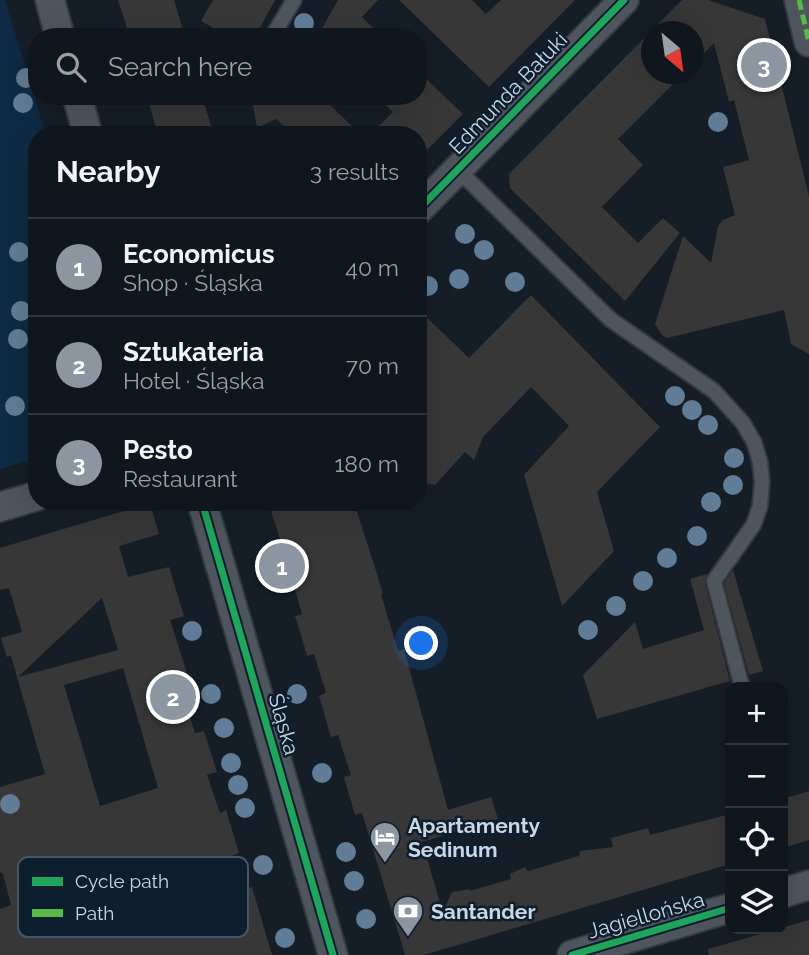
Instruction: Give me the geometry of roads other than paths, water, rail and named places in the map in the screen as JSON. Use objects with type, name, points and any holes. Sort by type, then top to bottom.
[{"type":"street","points":[[50,0],[58,28]]},
{"type":"street","points":[[799,0],[809,42]]},
{"type":"street","name":"Edmunda Bałuki","points":[[427,202],[616,3]]},
{"type":"street","points":[[80,105],[85,126]]},
{"type":"street","points":[[0,508],[28,499]]},
{"type":"street","name":"Śląska","points":[[205,511],[333,955]]},
{"type":"street","points":[[788,891],[809,885]]},
{"type":"street","name":"Jagiellońska","points":[[572,955],[725,909]]},
{"type":"lane","points":[[277,28],[294,0]]},
{"type":"lane","points":[[458,170],[611,320],[714,391],[743,423],[754,442],[762,482],[760,506],[754,524],[714,581],[741,682]]},
{"type":"place","name":"Pesto","points":[[764,65]]},
{"type":"place","name":"Economicus","points":[[282,566]]},
{"type":"place","name":"Sztukateria","points":[[173,697]]},
{"type":"place","name":"Apartamenty Sedinum","points":[[385,864]]},
{"type":"place","name":"Santander","points":[[408,938]]}]
